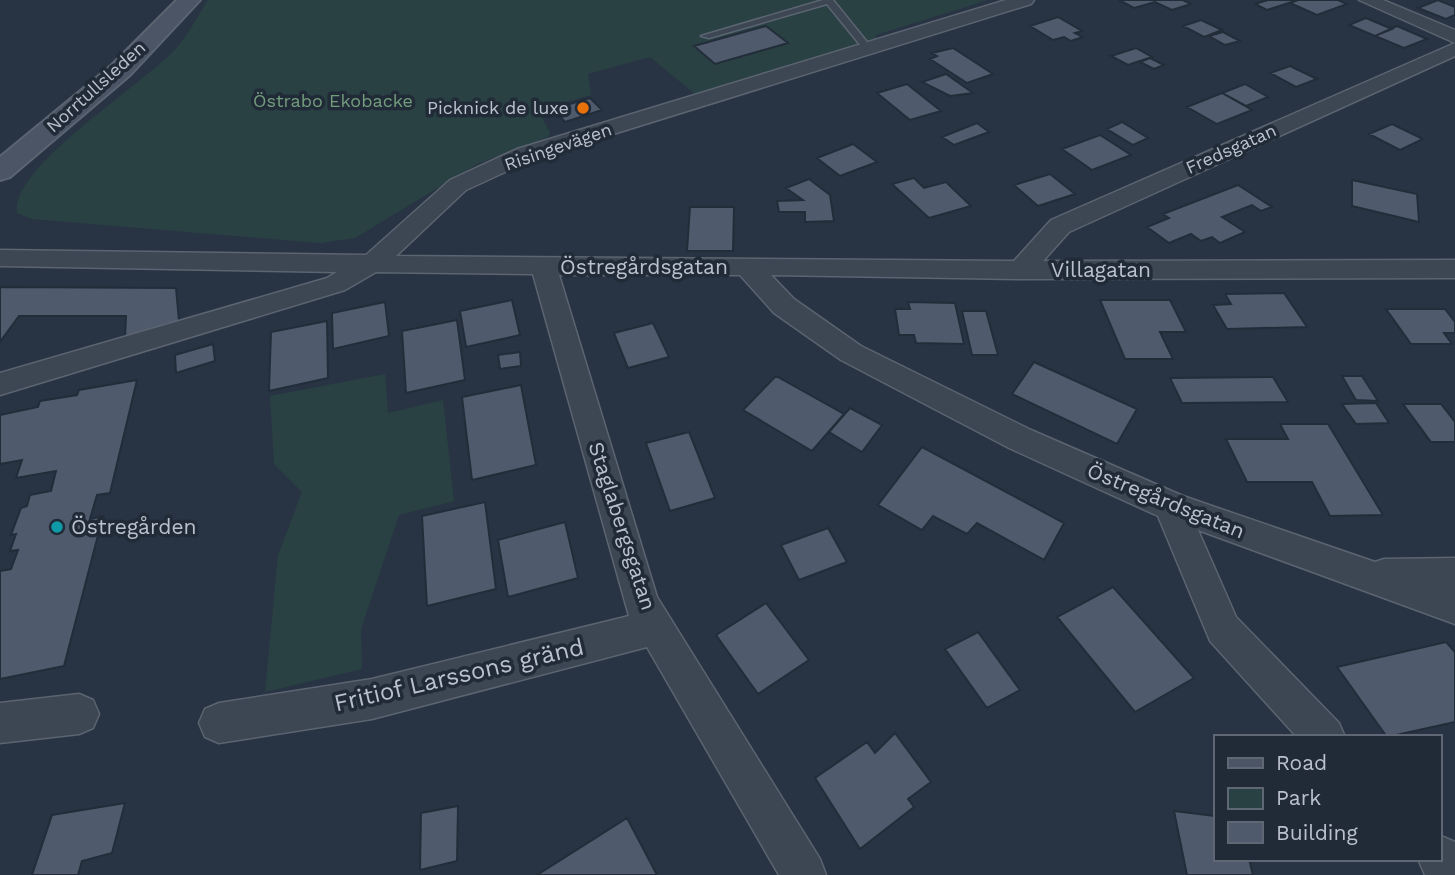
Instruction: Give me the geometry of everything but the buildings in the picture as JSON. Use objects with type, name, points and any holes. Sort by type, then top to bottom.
[{"type":"main road","name":"Norrtullsleden","points":[[0,171],[121,70],[189,0]]},
{"type":"street","name":"Risingevägen","points":[[0,384],[337,284],[374,262],[457,185],[525,154],[1025,0]]},
{"type":"street","points":[[1368,0],[1455,37]]},
{"type":"street","name":"Fredsgatan","points":[[1021,270],[1060,226],[1455,49]]},
{"type":"street","name":"Östregårdsgatan","points":[[0,258],[374,262],[544,268],[747,266],[784,306],[851,353],[1020,439],[1171,506],[1455,607]]},
{"type":"street","name":"Villagatan","points":[[747,266],[1021,270],[1455,269]]},
{"type":"street","name":"Staglabergsgatan","points":[[544,268],[641,603],[804,875]]},
{"type":"street","points":[[1171,506],[1223,629],[1323,735]]},
{"type":"street","points":[[1361,575],[1455,574]]},
{"type":"street","name":"Fritiof Larssons gränd","points":[[219,723],[372,699],[656,627]]},
{"type":"street","points":[[0,723],[79,714]]},
{"type":"street","points":[[1441,859],[1455,874]]},
{"type":"lane","points":[[706,36],[828,0],[868,49]]},
{"type":"green space","name":"Östrabo Ekobacke","points":[[208,0],[988,0],[876,35],[876,39],[695,94],[650,57],[588,74],[591,95],[538,110],[550,133],[548,137],[477,164],[355,238],[320,243],[32,219],[17,213],[21,194],[35,172],[83,126],[162,62],[178,46]]},
{"type":"green space","points":[[385,374],[388,413],[443,400],[454,501],[399,515],[361,629],[362,669],[265,692],[278,555],[302,492],[274,464],[270,396]]},
{"type":"place","name":"Picknick de luxe","points":[[583,108]]},
{"type":"place","name":"Östregården","points":[[57,527]]}]
